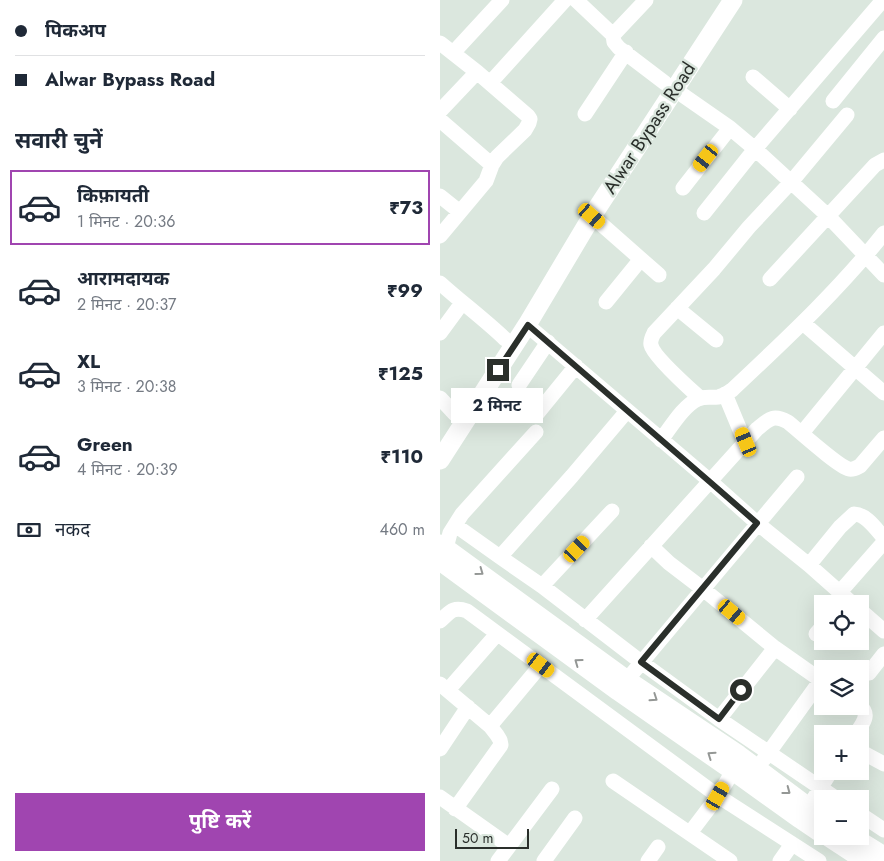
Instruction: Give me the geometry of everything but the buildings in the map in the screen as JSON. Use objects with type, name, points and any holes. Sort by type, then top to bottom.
[{"type":"main road","points":[[440,438],[519,318],[583,208],[639,125],[670,86],[719,0]]},
{"type":"main road","name":"Alwar Bypass Road","points":[[440,460],[528,325],[670,86],[733,0]]},
{"type":"main road","points":[[442,551],[733,771],[810,815]]},
{"type":"main road","points":[[622,686],[757,769],[810,815]]},
{"type":"main road","points":[[841,845],[866,861]]},
{"type":"main road","points":[[866,845],[884,856]]},
{"type":"street","points":[[453,53],[502,0]]},
{"type":"street","points":[[490,83],[565,0]]},
{"type":"street","points":[[576,0],[613,35],[614,42],[619,48],[730,128],[792,181],[884,275]]},
{"type":"street","points":[[613,35],[646,0]]},
{"type":"street","points":[[704,213],[755,149],[883,0]]},
{"type":"street","points":[[833,100],[884,38]]},
{"type":"street","points":[[440,43],[477,72],[530,119],[525,130],[497,157],[486,181],[440,236]]},
{"type":"street","points":[[586,114],[626,52]]},
{"type":"street","points":[[440,111],[477,72]]},
{"type":"street","points":[[753,77],[790,109]]},
{"type":"street","points":[[700,398],[653,351],[651,338],[792,181],[847,115]]},
{"type":"street","points":[[440,120],[492,165]]},
{"type":"street","points":[[683,188],[730,128]]},
{"type":"street","points":[[770,279],[875,165],[884,160]]},
{"type":"street","points":[[440,196],[460,212]]},
{"type":"street","points":[[592,216],[659,275]]},
{"type":"street","points":[[661,440],[691,403],[700,398],[717,397],[726,394],[743,379],[803,323],[866,256],[884,233]]},
{"type":"street","points":[[606,302],[641,259]]},
{"type":"street","points":[[440,283],[462,303],[486,320],[505,339]]},
{"type":"street","points":[[440,333],[462,303]]},
{"type":"street","points":[[677,308],[716,340]]},
{"type":"street","points":[[803,323],[884,393]]},
{"type":"street","points":[[528,325],[757,523],[809,565],[841,595]]},
{"type":"street","points":[[802,433],[884,333]]},
{"type":"street","points":[[519,385],[548,342]]},
{"type":"street","points":[[536,415],[576,366]]},
{"type":"street","points":[[726,394],[746,442]]},
{"type":"street","points":[[440,398],[455,414]]},
{"type":"street","points":[[500,557],[627,411]]},
{"type":"street","points":[[585,620],[770,418],[782,419],[788,422],[839,463],[850,469],[860,466],[884,438]]},
{"type":"street","points":[[442,551],[450,533],[462,514],[536,432]]},
{"type":"street","points":[[622,686],[797,477]]},
{"type":"street","points":[[542,586],[612,511]]},
{"type":"street","points":[[809,565],[840,527],[854,514],[857,513],[864,517],[884,538]]},
{"type":"street","points":[[455,525],[542,586],[719,719],[823,790]]},
{"type":"street","points":[[849,595],[884,542]]},
{"type":"street","points":[[651,546],[669,563],[703,588],[775,648],[814,675]]},
{"type":"street","points":[[440,622],[456,609],[467,612],[718,796],[819,861]]},
{"type":"street","points":[[869,618],[884,631]]},
{"type":"street","points":[[455,809],[501,745],[500,740],[490,726],[444,687],[497,634]]},
{"type":"street","points":[[719,719],[775,648]]},
{"type":"street","points":[[869,672],[884,654]]},
{"type":"street","points":[[490,726],[541,665]]},
{"type":"street","points":[[757,769],[814,692]]},
{"type":"street","points":[[440,749],[468,708]]},
{"type":"street","points":[[869,756],[884,764]]},
{"type":"street","points":[[690,833],[718,796],[733,771]]},
{"type":"street","points":[[810,815],[820,788],[825,780]]},
{"type":"street","points":[[613,781],[730,861]]},
{"type":"street","points":[[498,861],[552,789]]},
{"type":"street","points":[[440,797],[509,846]]},
{"type":"street","points":[[544,861],[576,818]]},
{"type":"street","points":[[869,820],[884,830]]},
{"type":"street","points":[[780,861],[792,844]]},
{"type":"street","points":[[648,861],[658,848]]},
{"type":"route","points":[[498,370],[528,325],[757,523],[641,662],[719,719],[741,690]]}]
